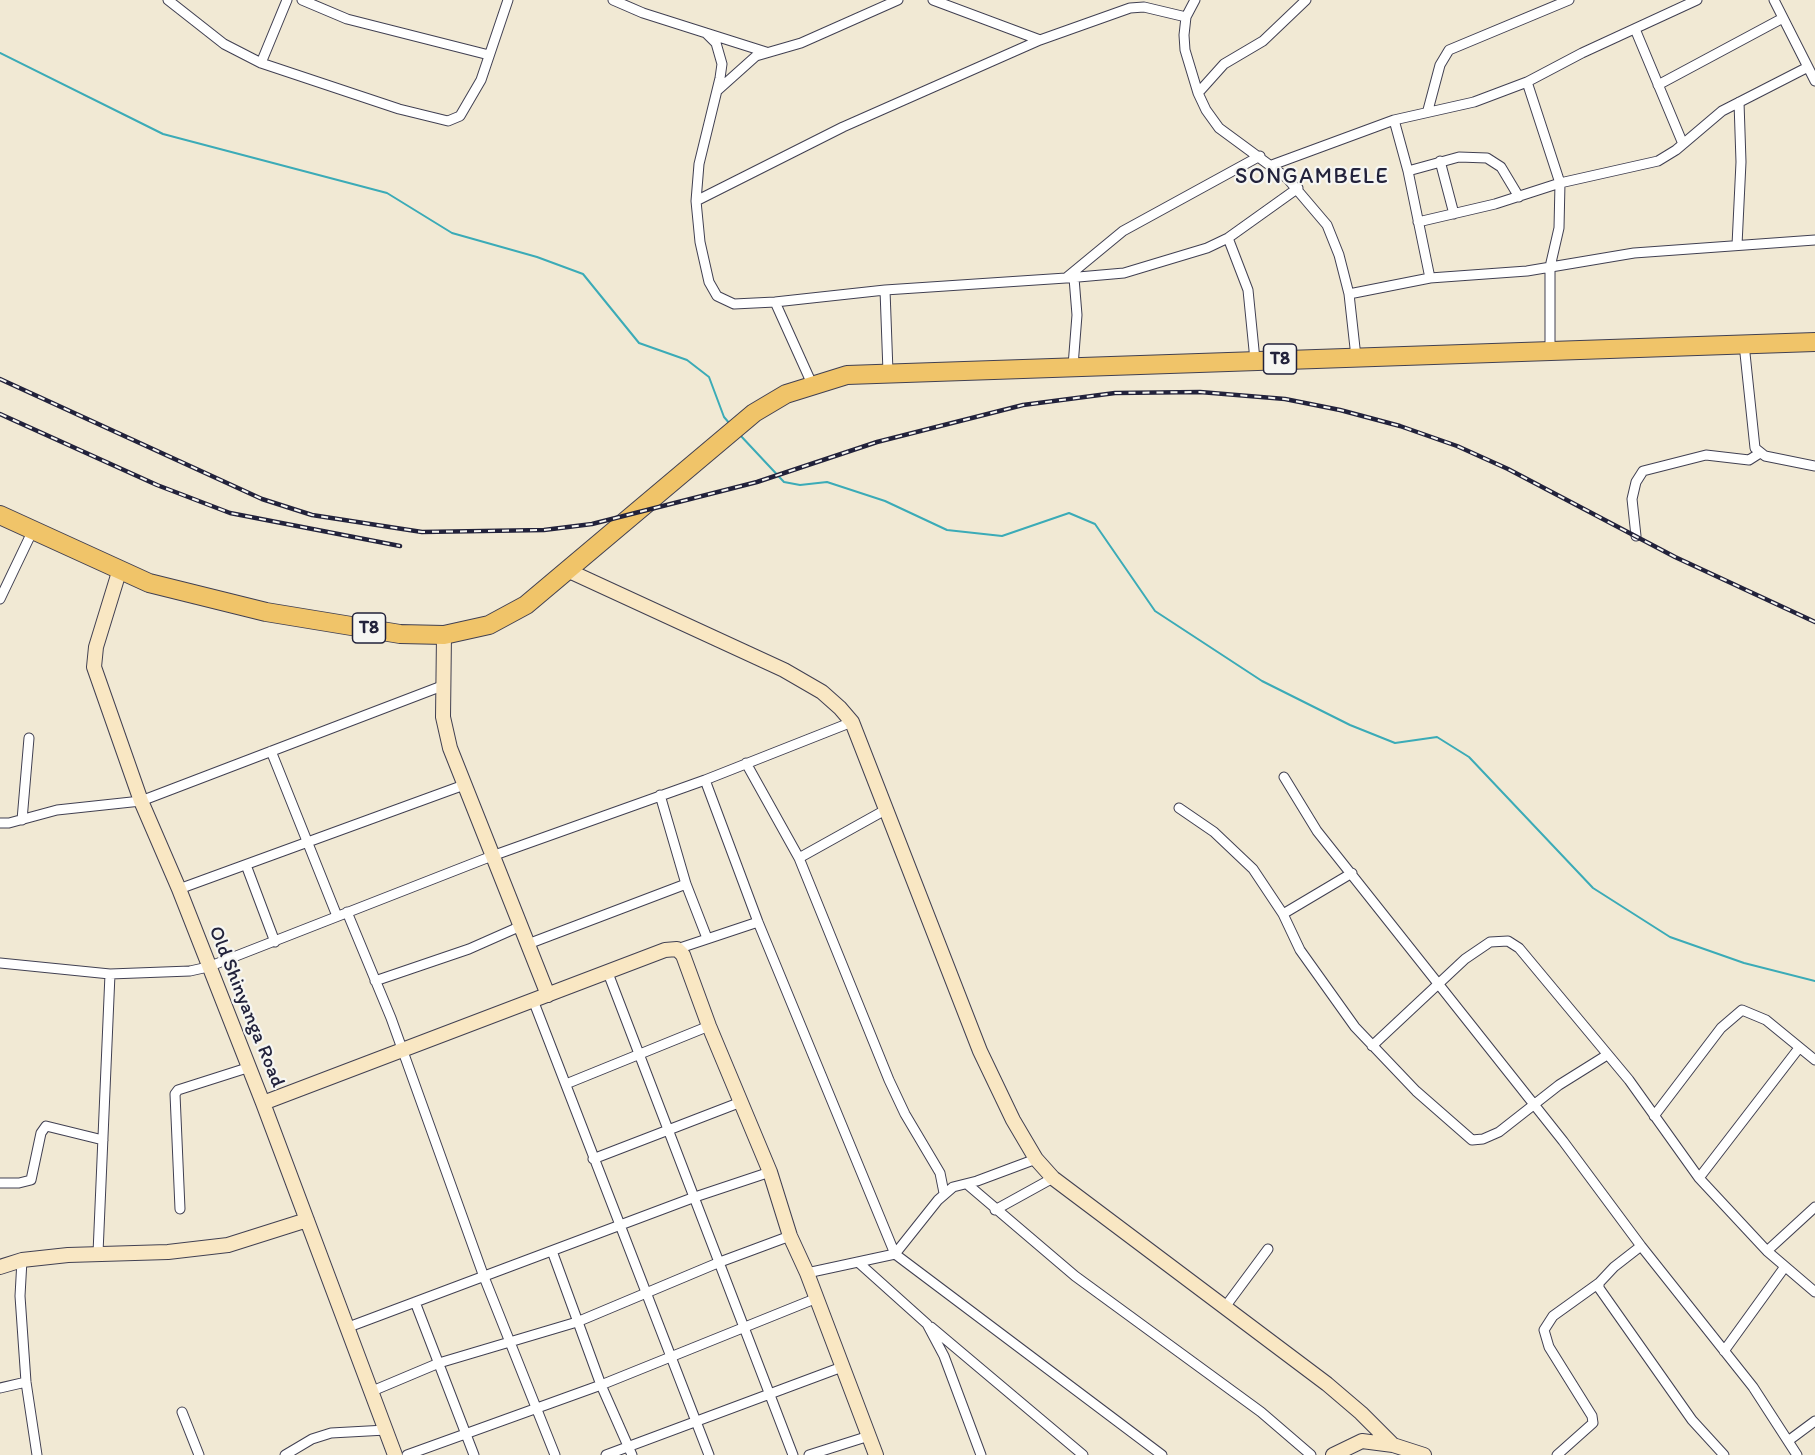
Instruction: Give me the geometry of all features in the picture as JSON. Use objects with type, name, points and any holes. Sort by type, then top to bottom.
[{"type":"highway","name":"T8","points":[[0,515],[119,572],[148,583],[254,609],[400,634],[444,635],[489,625],[539,596],[754,413],[786,394],[812,384],[847,375],[1815,342]]},
{"type":"street","points":[[168,0],[224,44],[261,63],[399,109],[448,121],[460,116],[469,104],[508,0]]},
{"type":"street","points":[[261,63],[287,0]]},
{"type":"street","points":[[302,0],[347,19],[489,55]]},
{"type":"street","points":[[613,0],[643,13],[766,52]]},
{"type":"street","points":[[718,90],[747,62],[766,52],[801,43],[898,0]]},
{"type":"street","points":[[933,0],[1040,40]]},
{"type":"street","points":[[1195,0],[1186,17],[1185,50],[1198,93],[1206,110],[1219,128],[1272,165],[1298,188],[1320,214],[1333,237],[1349,294],[1356,357]]},
{"type":"street","points":[[1198,93],[1224,64],[1263,41],[1306,0]]},
{"type":"street","points":[[1428,110],[1440,65],[1449,50],[1569,0]]},
{"type":"street","points":[[1272,165],[1394,120],[1428,110],[1474,102],[1527,82],[1582,53],[1697,0]]},
{"type":"street","points":[[1774,0],[1815,81]]},
{"type":"street","points":[[696,201],[843,127],[1040,40],[1130,8],[1154,9],[1186,17]]},
{"type":"street","points":[[1658,85],[1783,18]]},
{"type":"street","points":[[1635,29],[1683,144]]},
{"type":"street","points":[[706,33],[716,43],[722,64],[718,90],[699,164],[696,201],[700,242],[709,282],[717,296],[734,304],[885,290],[1124,273],[1207,248],[1228,238],[1298,188]]},
{"type":"street","points":[[1418,222],[1519,197],[1560,183],[1658,161],[1683,144],[1722,111],[1808,67]]},
{"type":"street","points":[[1527,82],[1560,183],[1559,228],[1550,267],[1550,351]]},
{"type":"street","points":[[1737,245],[1741,162],[1739,102]]},
{"type":"street","points":[[1394,120],[1408,171],[1430,278]]},
{"type":"street","points":[[1070,278],[1123,231],[1260,156]]},
{"type":"street","points":[[1408,171],[1440,161],[1477,156],[1487,158],[1501,168],[1519,197]]},
{"type":"street","points":[[1440,161],[1454,214]]},
{"type":"street","points":[[1228,238],[1248,290],[1255,360]]},
{"type":"street","points":[[1349,294],[1430,278],[1550,267],[1634,254],[1815,240]]},
{"type":"street","points":[[1070,278],[1077,315],[1073,366]]},
{"type":"street","points":[[885,290],[888,372]]},
{"type":"street","points":[[775,302],[812,384]]},
{"type":"street","points":[[1744,344],[1753,442],[1760,453],[1773,458],[1815,466]]},
{"type":"street","points":[[1636,536],[1632,499],[1636,482],[1643,471],[1706,455],[1749,459],[1760,453]]},
{"type":"street","points":[[0,599],[33,530]]},
{"type":"street","points":[[569,571],[784,670],[822,692],[852,722],[980,1051],[1013,1120],[1036,1159],[1053,1178],[1361,1413],[1390,1450]]},
{"type":"street","name":"Old Shinyanga Road","points":[[119,572],[98,639],[94,667],[141,801],[179,889],[247,1068],[263,1103],[395,1455]]},
{"type":"street","points":[[444,635],[443,717],[450,748],[548,994]]},
{"type":"street","points":[[0,823],[22,820],[57,810],[141,801],[442,686]]},
{"type":"street","points":[[0,963],[110,974],[189,971],[208,968],[492,856],[705,780],[852,722]]},
{"type":"street","points":[[22,820],[29,738]]},
{"type":"street","points":[[271,751],[337,916]]},
{"type":"street","points":[[746,763],[799,858],[904,1114],[940,1173],[944,1193]]},
{"type":"street","points":[[1284,777],[1317,831],[1352,873],[1436,984],[1570,1149],[1641,1246],[1724,1350],[1797,1455]]},
{"type":"street","points":[[705,780],[758,922],[895,1254],[1161,1455]]},
{"type":"street","points":[[179,889],[464,785]]},
{"type":"street","points":[[660,795],[686,884],[707,938]]},
{"type":"street","points":[[1179,808],[1232,847],[1253,868],[1283,914],[1300,950],[1320,980],[1372,1046],[1416,1091],[1472,1140],[1483,1139],[1499,1132],[1533,1105],[1607,1055]]},
{"type":"street","points":[[799,858],[887,809]]},
{"type":"street","points":[[246,865],[275,942]]},
{"type":"street","points":[[1283,914],[1352,873]]},
{"type":"street","points":[[528,944],[686,884]]},
{"type":"street","points":[[347,912],[404,1051],[484,1277],[555,1455]]},
{"type":"street","points":[[263,1103],[666,950],[677,949],[758,922]]},
{"type":"street","points":[[375,981],[469,949],[521,926]]},
{"type":"street","points":[[1372,1046],[1436,984],[1480,947],[1500,939],[1508,941],[1519,948],[1607,1055],[1699,1178],[1784,1268],[1815,1292]]},
{"type":"street","points":[[677,949],[683,956],[709,1026],[770,1172],[790,1236],[817,1298],[876,1455]]},
{"type":"street","points":[[608,973],[793,1455]]},
{"type":"street","points":[[98,1253],[110,974]]},
{"type":"street","points":[[533,1000],[709,1455]]},
{"type":"street","points":[[1654,1116],[1721,1028],[1738,1012],[1748,1011],[1757,1014],[1815,1060]]},
{"type":"street","points":[[566,1084],[709,1026]]},
{"type":"street","points":[[1699,1178],[1799,1048]]},
{"type":"street","points":[[180,1209],[175,1094],[178,1090],[247,1068]]},
{"type":"street","points":[[593,1159],[741,1102]]},
{"type":"street","points":[[0,1183],[19,1183],[31,1180],[41,1132],[46,1126],[103,1140]]},
{"type":"street","points":[[807,1274],[895,1254],[944,1193],[953,1187],[1036,1159]]},
{"type":"street","points":[[346,1328],[695,1197],[770,1172]]},
{"type":"street","points":[[995,1210],[1053,1178]]},
{"type":"street","points":[[967,1184],[995,1210],[1076,1276],[1261,1412],[1311,1455]]},
{"type":"street","points":[[1767,1251],[1815,1207]]},
{"type":"street","points":[[0,1267],[22,1260],[98,1253],[168,1252],[228,1245],[307,1220]]},
{"type":"street","points":[[370,1392],[439,1363],[577,1322],[720,1262],[790,1236]]},
{"type":"street","points":[[1557,1455],[1593,1423],[1592,1416],[1549,1347],[1544,1330],[1553,1316],[1599,1283],[1641,1246]]},
{"type":"street","points":[[1225,1307],[1268,1249]]},
{"type":"street","points":[[552,1251],[601,1385],[631,1451]]},
{"type":"street","points":[[22,1260],[20,1296],[26,1382],[38,1455]]},
{"type":"street","points":[[860,1263],[927,1324],[1083,1455]]},
{"type":"street","points":[[1724,1350],[1784,1268]]},
{"type":"street","points":[[1599,1283],[1599,1288],[1608,1305],[1719,1454]]},
{"type":"street","points":[[407,1455],[601,1385],[817,1298]]},
{"type":"street","points":[[415,1302],[474,1455]]},
{"type":"street","points":[[927,1324],[944,1356],[981,1455]]},
{"type":"street","points":[[606,1455],[631,1451],[696,1421],[842,1367]]},
{"type":"street","points":[[0,1388],[26,1382]]},
{"type":"street","points":[[182,1412],[199,1455]]},
{"type":"street","points":[[1361,1413],[1362,1441]]},
{"type":"street","points":[[1788,1440],[1815,1421]]},
{"type":"street","points":[[285,1455],[312,1439],[331,1433],[386,1430]]},
{"type":"street","points":[[809,1455],[869,1436]]},
{"type":"street","points":[[1334,1455],[1362,1441],[1378,1443],[1390,1450],[1424,1455]]},
{"type":"waterway","points":[[0,53],[163,134],[387,193],[452,233],[537,257],[583,274],[639,343],[687,360],[709,377],[724,417],[730,424]]},
{"type":"waterway","points":[[740,435],[784,482],[800,485],[827,482],[885,501],[947,530],[1002,536],[1069,513],[1095,524],[1155,611],[1262,681],[1350,725],[1395,743],[1437,737],[1469,757],[1593,888],[1670,937],[1744,963],[1815,981]]},
{"type":"railway","points":[[0,379],[262,499],[312,515],[422,532],[544,530],[592,524],[757,482],[877,442],[1023,405],[1115,393],[1200,392],[1285,399],[1340,410],[1400,426],[1457,446],[1508,469],[1675,557],[1815,622]]},
{"type":"railway","points":[[0,414],[157,485],[230,513],[400,546]]},
{"type":"district","name":"SONGAMBELE","points":[[1312,177]]}]
